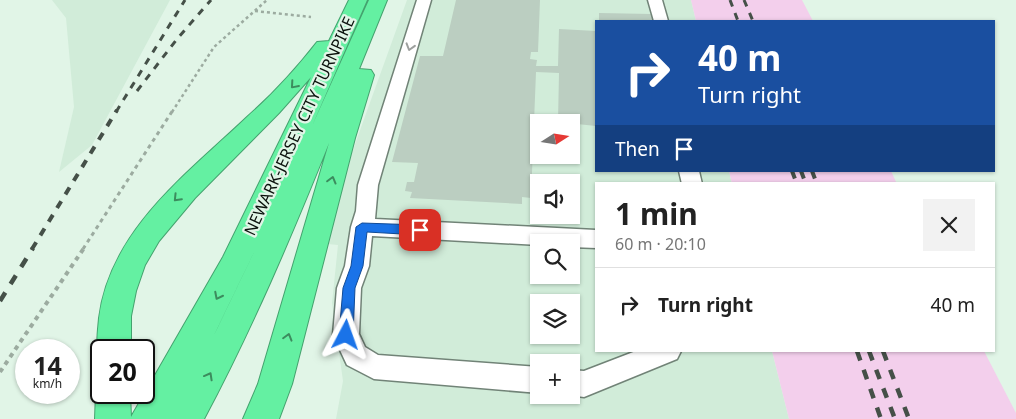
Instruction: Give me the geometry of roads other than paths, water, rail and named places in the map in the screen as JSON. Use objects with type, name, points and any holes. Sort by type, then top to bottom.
[{"type":"highway","points":[[114,339],[115,310],[123,282],[134,255],[149,231],[176,199],[297,82],[326,44],[348,0]]},
{"type":"highway","name":"NEWARK-JERSEY CITY TURNPIKE","points":[[255,253],[358,0]]},
{"type":"highway","name":"NEWARK-JERSEY CITY TURNPIKE","points":[[255,253],[378,0]]},
{"type":"highway","points":[[261,419],[275,384],[343,138],[386,0]]},
{"type":"highway","points":[[148,419],[197,334],[255,253]]},
{"type":"highway","points":[[185,419],[230,338],[255,253]]},
{"type":"highway","points":[[270,419],[275,384]]},
{"type":"highway","points":[[113,404],[113,419]]},
{"type":"lane","points":[[424,0],[368,185],[357,266],[349,288],[346,335],[356,356],[374,367],[530,379]]},
{"type":"lane","points":[[655,0],[661,20]]},
{"type":"lane","points":[[364,219],[595,239]]},
{"type":"lane","points":[[580,384],[584,384],[665,352]]},
{"type":"railway","points":[[116,112],[185,0]]},
{"type":"railway","points":[[137,91],[177,39],[211,0]]},
{"type":"railway","points":[[730,0],[738,20]]},
{"type":"railway","points":[[744,0],[753,20]]},
{"type":"railway","points":[[32,249],[117,110]]},
{"type":"railway","points":[[792,172],[796,182]]},
{"type":"railway","points":[[801,172],[805,182]]},
{"type":"railway","points":[[812,172],[816,182]]},
{"type":"railway","points":[[0,301],[33,248]]},
{"type":"railway","points":[[857,352],[881,419]]},
{"type":"railway","points":[[869,352],[895,419]]},
{"type":"railway","points":[[883,352],[909,419]]}]
